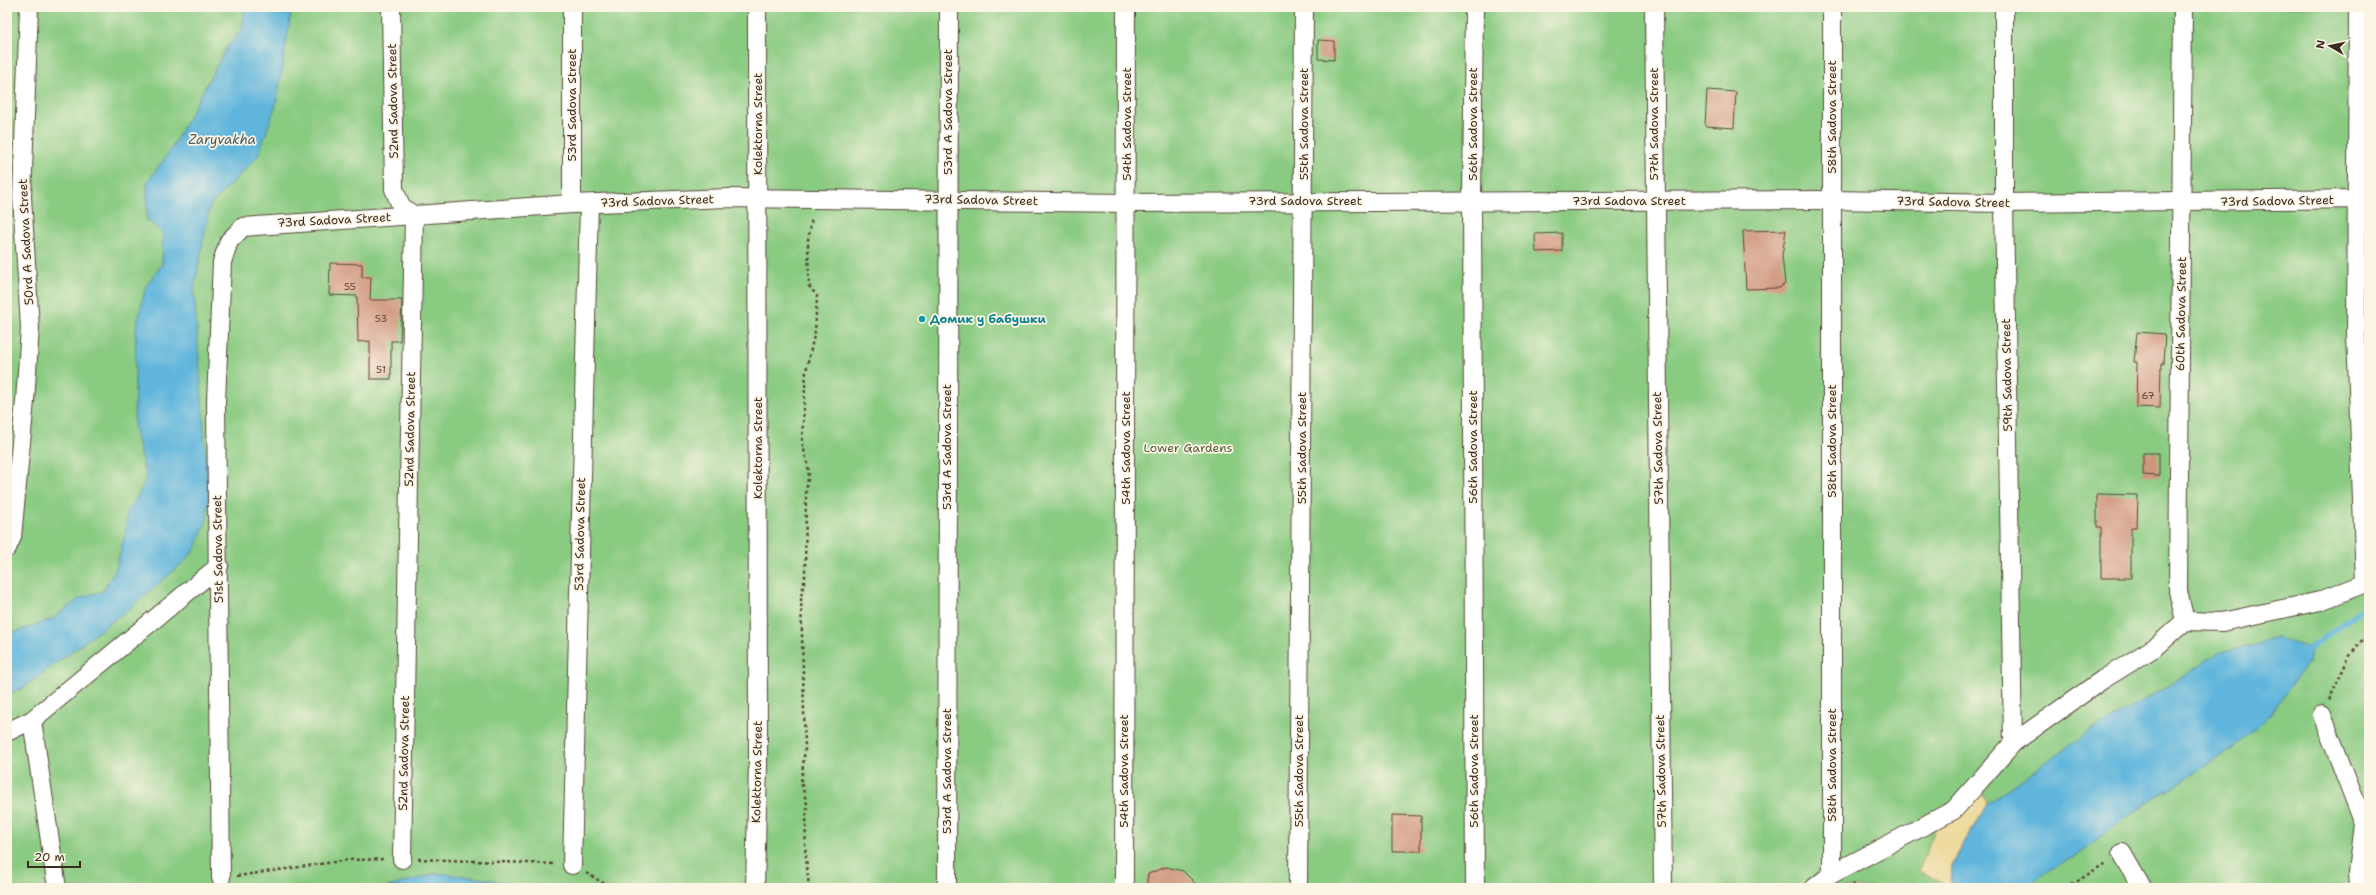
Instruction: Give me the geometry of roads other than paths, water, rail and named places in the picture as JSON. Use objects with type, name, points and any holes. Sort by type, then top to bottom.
[{"type":"street","name":"50rd A Sadova Street","points":[[7,548],[12,529],[25,401],[30,328],[14,198],[28,7]]},
{"type":"street","name":"52nd Sadova Street","points":[[391,7],[394,189],[401,206],[414,216],[402,859]]},
{"type":"street","name":"53rd Sadova Street","points":[[572,7],[580,204],[572,865]]},
{"type":"street","name":"Kolektorna Street","points":[[755,888],[758,764],[759,198],[757,7]]},
{"type":"street","name":"53rd A Sadova Street","points":[[947,888],[949,7]]},
{"type":"street","name":"54th Sadova Street","points":[[1124,888],[1127,203],[1126,7]]},
{"type":"street","name":"55th Sadova Street","points":[[1298,888],[1304,201],[1304,7]]},
{"type":"street","name":"56th Sadova Street","points":[[1474,7],[1472,200],[1475,888]]},
{"type":"street","name":"57th Sadova Street","points":[[1654,7],[1663,888]]},
{"type":"street","name":"58th Sadova Street","points":[[1832,7],[1832,874]]},
{"type":"street","name":"59th Sadova Street","points":[[2004,7],[2004,203],[2012,743]]},
{"type":"street","name":"60th Sadova Street","points":[[2183,7],[2183,203],[2178,591],[2185,621]]},
{"type":"street","points":[[1814,888],[1832,874],[1954,810],[2012,743],[2102,680],[2157,646],[2185,621],[2222,622],[2320,601],[2367,583],[2356,333],[2363,199],[2358,7]]},
{"type":"street","name":"73rd Sadova Street","points":[[243,227],[580,204],[759,198],[1127,203],[1472,200],[1832,200],[2004,203],[2183,203],[2363,199]]},
{"type":"street","name":"51st Sadova Street","points":[[221,878],[219,566],[216,401],[222,262],[229,241],[243,227]]},
{"type":"street","points":[[7,732],[32,720],[219,566]]},
{"type":"street","points":[[2322,715],[2364,824],[2358,873],[2359,888]]},
{"type":"street","points":[[32,720],[57,888]]},
{"type":"street","points":[[2122,853],[2142,888]]},
{"type":"water","name":"Zaryvakha","points":[[245,7],[292,7],[277,101],[258,156],[210,205],[194,290],[209,497],[207,519],[196,548],[184,562],[130,608],[23,688],[7,694],[7,635],[52,619],[80,598],[103,591],[115,570],[125,534],[127,510],[138,496],[146,478],[134,427],[136,328],[146,286],[162,264],[163,233],[147,220],[147,182],[170,151],[227,47],[242,30]]},
{"type":"water","points":[[2276,638],[2310,648],[2308,662],[2270,715],[2231,750],[2123,819],[2076,856],[2050,869],[2026,888],[1950,888],[1951,867],[1987,804],[2087,733],[2171,684],[2220,652],[2252,646]]},
{"type":"water","points":[[437,873],[486,879],[534,888],[384,888]]},
{"type":"waterway","points":[[2310,648],[2369,605]]},
{"type":"place","name":"Домик у бабушки","points":[[922,319]]},
{"type":"park label","name":"Lower Gardens","points":[[1188,448]]}]
